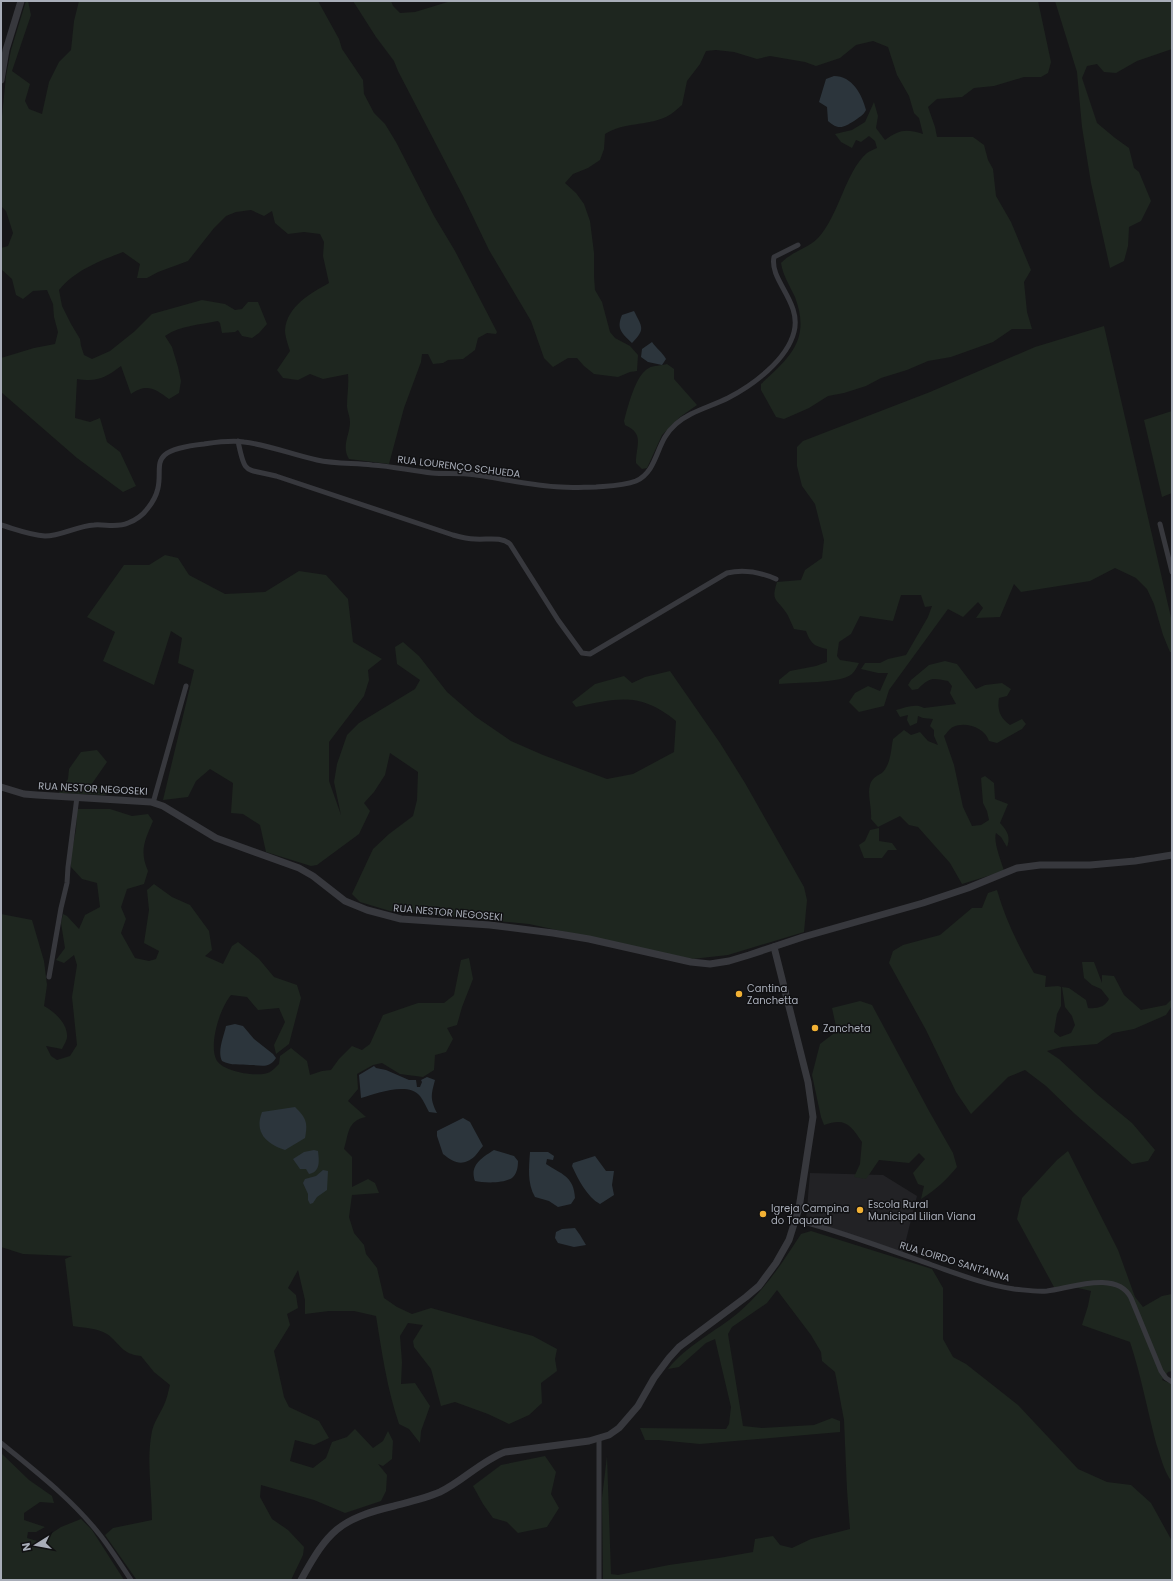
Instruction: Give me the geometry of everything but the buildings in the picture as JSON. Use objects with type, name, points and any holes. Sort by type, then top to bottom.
[{"type":"street","points":[[1,80],[6,50],[21,1]]},
{"type":"street","name":"RUA LOURENÇO SCHUEDA","points":[[1,525],[42,536],[86,526],[121,525],[129,523],[142,514],[153,501],[159,483],[160,460],[164,454],[184,446],[238,442],[258,445],[328,462],[393,467],[430,473],[466,474],[561,487],[610,486],[636,481],[649,472],[667,434],[674,425],[690,414],[718,403],[741,390],[783,356],[795,331],[795,321],[791,302],[778,277],[773,262],[774,257],[798,246]]},
{"type":"street","points":[[238,442],[242,463],[250,470],[276,476],[453,535],[477,539],[502,539],[507,541],[558,620],[582,653],[586,655],[727,573],[735,571],[750,571],[776,579]]},
{"type":"street","points":[[1160,524],[1172,572]]},
{"type":"street","points":[[153,802],[186,686]]},
{"type":"street","name":"RUA NESTOR NEGOSEKI","points":[[1,787],[24,794],[153,802],[163,806],[216,838],[299,868],[313,876],[344,901],[389,917],[490,925],[546,932],[590,939],[674,959],[704,963],[729,960],[819,932],[923,904],[968,888],[1007,871],[1028,866],[1090,865],[1135,861],[1172,855]]},
{"type":"street","points":[[49,977],[67,883],[77,797]]},
{"type":"street","points":[[301,1580],[326,1540],[344,1523],[358,1516],[420,1499],[441,1491],[492,1457],[505,1452],[599,1439],[609,1435],[628,1419],[661,1367],[679,1347],[746,1297],[759,1286],[767,1276],[783,1252],[797,1220],[812,1129],[812,1105],[774,947]]},
{"type":"street","name":"RUA LOIRDO SANT'ANNA","points":[[797,1220],[822,1227],[955,1273],[1011,1288],[1041,1291],[1100,1282],[1111,1283],[1121,1287],[1128,1292],[1131,1298],[1161,1372],[1172,1382]]},
{"type":"street","points":[[599,1439],[599,1580]]},
{"type":"street","points":[[1,1442],[86,1518],[131,1580]]},
{"type":"shaded area","points":[[26,1],[28,1],[31,15],[12,71],[30,84],[25,101],[29,109],[42,114],[49,82],[59,62],[71,50],[74,21],[79,1],[318,1],[339,39],[342,49],[363,80],[364,94],[374,113],[385,124],[396,142],[497,332],[496,334],[487,333],[478,338],[475,350],[463,359],[448,360],[443,363],[433,364],[428,354],[422,354],[421,362],[404,408],[389,464],[349,459],[346,450],[350,427],[350,418],[347,410],[348,374],[323,379],[310,374],[298,380],[283,378],[277,370],[290,351],[285,330],[290,314],[301,301],[329,283],[323,256],[324,242],[320,234],[304,232],[288,234],[275,223],[272,211],[264,216],[251,210],[236,212],[226,216],[214,228],[188,261],[158,272],[147,278],[137,278],[140,264],[123,252],[88,267],[65,283],[59,290],[62,306],[80,339],[84,355],[92,359],[110,351],[135,331],[152,314],[202,300],[225,304],[235,310],[242,309],[248,302],[258,302],[267,324],[252,338],[242,336],[238,330],[235,332],[222,333],[220,323],[218,321],[184,327],[165,336],[172,347],[181,381],[179,393],[169,399],[155,390],[146,388],[131,394],[121,366],[110,374],[101,378],[90,380],[77,379],[75,418],[90,422],[100,418],[107,442],[120,452],[136,486],[123,492],[77,458],[1,392],[1,358],[34,348],[55,344],[58,332],[54,317],[53,304],[47,290],[33,291],[23,299],[16,295],[12,279],[1,269],[1,248],[8,246],[13,233],[6,211],[1,206],[1,126],[6,76],[11,50]]},
{"type":"shaded area","points":[[353,1],[391,1],[393,6],[400,13],[415,12],[451,1],[1038,1],[1051,62],[1048,73],[1041,77],[1024,77],[994,86],[974,88],[962,97],[937,99],[928,107],[937,137],[973,137],[984,145],[988,160],[993,169],[996,196],[1011,222],[1031,270],[1024,282],[1027,312],[1032,329],[1012,329],[993,342],[951,357],[928,361],[907,370],[881,378],[866,386],[828,396],[809,408],[784,419],[776,417],[761,390],[761,384],[789,356],[799,336],[801,325],[795,297],[785,277],[781,263],[789,256],[814,242],[818,238],[831,218],[847,182],[859,161],[867,153],[877,148],[875,141],[869,136],[861,142],[856,140],[852,148],[841,142],[835,134],[852,130],[865,122],[874,102],[878,116],[876,128],[885,140],[903,131],[912,131],[923,134],[919,118],[914,113],[909,96],[897,75],[888,47],[873,41],[856,45],[840,58],[816,66],[805,62],[770,56],[757,59],[734,52],[716,50],[706,51],[700,64],[687,81],[682,105],[666,117],[651,122],[612,130],[605,134],[604,149],[600,160],[588,168],[573,174],[565,183],[576,193],[584,204],[590,221],[594,253],[595,290],[602,302],[610,332],[615,338],[630,346],[638,355],[637,371],[618,377],[594,374],[577,358],[568,358],[553,367],[544,358],[531,321],[489,250],[394,61],[376,37]]},
{"type":"shaded area","points":[[1055,1],[1172,1],[1172,49],[1137,61],[1116,73],[1104,72],[1097,64],[1087,66],[1082,78],[1097,123],[1129,148],[1134,168],[1139,172],[1151,201],[1141,221],[1129,227],[1128,246],[1124,261],[1110,268],[1091,183],[1082,127],[1077,72]]},
{"type":"shaded area","points":[[834,76],[846,79],[855,87],[862,98],[866,110],[854,121],[841,127],[835,126],[828,121],[827,107],[819,102],[826,79]]},
{"type":"shaded area","points":[[634,311],[641,324],[641,331],[632,343],[621,330],[620,320],[622,315]]},
{"type":"shaded area","points":[[1104,326],[1172,622],[1172,652],[1170,652],[1163,635],[1154,604],[1147,589],[1136,578],[1115,568],[1090,581],[1021,592],[1014,584],[1000,617],[976,618],[983,608],[978,602],[963,617],[948,609],[889,690],[884,706],[859,712],[849,702],[855,693],[868,686],[880,691],[888,673],[878,673],[861,669],[865,663],[880,663],[888,659],[906,655],[928,617],[932,606],[925,607],[921,595],[901,595],[893,621],[860,616],[851,634],[839,642],[837,656],[840,660],[859,663],[852,674],[838,680],[779,684],[779,680],[790,671],[816,666],[827,662],[827,649],[814,644],[806,631],[794,629],[788,615],[775,599],[774,593],[777,582],[801,580],[805,570],[822,558],[824,540],[815,504],[802,486],[797,466],[797,447],[803,441],[930,392],[1035,347]]},
{"type":"shaded area","points":[[652,342],[666,359],[662,365],[648,362],[641,357],[642,349]]},
{"type":"shaded area","points":[[667,364],[674,369],[674,379],[697,405],[680,417],[662,435],[647,468],[642,469],[636,463],[638,445],[637,436],[631,428],[625,425],[624,421],[630,400],[640,377],[651,367]]},
{"type":"shaded area","points":[[1172,411],[1172,493],[1162,497],[1144,420]]},
{"type":"shaded area","points":[[165,555],[178,558],[189,575],[225,594],[265,592],[299,571],[326,575],[348,599],[353,642],[382,659],[368,670],[369,680],[364,696],[329,742],[329,781],[341,815],[334,782],[337,764],[347,735],[359,723],[415,689],[420,680],[397,664],[395,647],[403,642],[419,656],[447,692],[476,717],[511,741],[543,755],[607,779],[633,774],[674,752],[676,721],[651,705],[640,701],[605,701],[576,707],[572,702],[595,684],[624,676],[632,683],[645,677],[670,671],[720,743],[745,783],[804,887],[807,900],[804,932],[728,955],[692,959],[529,924],[390,911],[360,902],[352,894],[373,849],[389,834],[413,816],[417,800],[418,772],[390,753],[385,775],[374,792],[364,803],[370,811],[359,834],[317,865],[311,866],[266,852],[260,825],[243,814],[231,813],[233,783],[210,769],[196,781],[188,797],[163,800],[194,670],[178,663],[182,638],[171,631],[154,685],[103,661],[115,632],[87,617],[124,565],[149,565]]},
{"type":"shaded area","points":[[945,661],[957,664],[976,689],[985,685],[1002,683],[1011,689],[1007,696],[999,698],[998,706],[1000,713],[1004,720],[1010,725],[1022,719],[1026,724],[1022,729],[997,743],[989,741],[984,732],[969,725],[958,725],[953,727],[944,736],[954,765],[963,807],[972,826],[981,825],[989,820],[983,803],[981,778],[985,776],[994,783],[995,799],[1008,804],[1000,823],[1008,834],[1009,840],[1007,847],[1001,837],[996,833],[995,837],[996,846],[1004,871],[962,884],[950,863],[918,827],[909,825],[900,816],[878,827],[871,819],[869,797],[871,782],[883,772],[888,764],[893,739],[904,730],[911,735],[920,732],[928,741],[938,745],[934,736],[934,730],[930,726],[933,719],[918,716],[917,723],[910,726],[907,720],[908,715],[900,717],[896,710],[914,706],[924,708],[956,704],[950,693],[952,686],[948,681],[932,679],[918,689],[912,690],[908,685],[911,680],[929,665]]},
{"type":"shaded area","points":[[97,750],[107,762],[91,785],[103,789],[107,795],[59,793],[68,779],[69,769],[81,752]]},
{"type":"shaded area","points":[[77,809],[110,809],[132,816],[148,814],[153,821],[144,846],[145,864],[148,871],[144,884],[127,889],[121,907],[126,919],[121,933],[135,958],[149,961],[156,959],[159,951],[144,943],[149,910],[147,890],[154,884],[172,897],[190,905],[209,931],[212,950],[205,956],[223,964],[232,946],[238,942],[259,959],[274,977],[297,985],[301,998],[289,1044],[276,1054],[274,1045],[285,1022],[279,1008],[258,1010],[247,997],[231,995],[223,1008],[217,1026],[214,1044],[216,1059],[219,1064],[225,1067],[241,1073],[265,1074],[270,1072],[279,1064],[280,1056],[291,1048],[307,1061],[310,1075],[331,1070],[339,1059],[352,1046],[362,1050],[370,1044],[383,1015],[418,1003],[444,1003],[454,995],[461,960],[469,958],[473,979],[457,1025],[447,1028],[453,1039],[446,1052],[435,1055],[434,1070],[423,1077],[400,1074],[382,1063],[373,1065],[357,1074],[358,1089],[348,1101],[366,1117],[355,1121],[352,1125],[348,1133],[344,1149],[352,1157],[352,1187],[368,1179],[375,1183],[379,1193],[352,1195],[349,1217],[354,1233],[364,1245],[366,1254],[377,1268],[384,1298],[397,1307],[412,1314],[431,1308],[533,1336],[557,1349],[555,1359],[557,1371],[541,1383],[542,1403],[529,1415],[509,1424],[488,1414],[455,1402],[441,1406],[431,1369],[414,1347],[413,1341],[423,1325],[408,1323],[400,1336],[402,1362],[401,1384],[415,1383],[430,1406],[421,1431],[420,1443],[409,1429],[399,1424],[388,1384],[376,1316],[354,1311],[329,1311],[305,1314],[305,1300],[298,1270],[288,1288],[296,1295],[298,1308],[287,1314],[290,1325],[274,1351],[284,1397],[289,1407],[319,1421],[329,1438],[314,1445],[295,1440],[290,1461],[313,1468],[326,1458],[332,1442],[347,1437],[355,1429],[373,1448],[383,1441],[388,1431],[393,1441],[392,1459],[383,1466],[378,1464],[387,1475],[386,1491],[381,1501],[345,1513],[314,1500],[261,1485],[260,1497],[272,1519],[288,1530],[304,1547],[303,1555],[291,1580],[136,1579],[105,1535],[113,1528],[152,1520],[149,1464],[150,1442],[153,1428],[165,1403],[170,1385],[154,1372],[141,1356],[125,1351],[107,1334],[95,1329],[73,1326],[65,1259],[72,1256],[23,1254],[1,1247],[1,914],[32,920],[44,961],[47,985],[44,1006],[60,1018],[67,1032],[67,1037],[62,1049],[46,1046],[51,1056],[57,1060],[70,1056],[77,1045],[72,997],[77,965],[74,955],[64,963],[56,960],[65,948],[61,923],[63,914],[67,916],[79,929],[85,915],[100,907],[97,883],[82,879],[71,867],[71,855],[76,830]]},
{"type":"shaded area","points":[[879,828],[879,841],[892,843],[897,850],[888,850],[882,858],[864,858],[859,845],[865,841],[870,830]]},
{"type":"shaded area","points":[[997,890],[1013,933],[1034,973],[1046,976],[1045,987],[1061,987],[1061,1006],[1057,1014],[1054,1032],[1060,1037],[1071,1033],[1075,1025],[1072,1016],[1065,1007],[1062,987],[1069,988],[1086,1000],[1088,1008],[1100,1007],[1109,999],[1101,989],[1092,985],[1084,978],[1082,962],[1094,962],[1102,983],[1102,975],[1114,976],[1124,995],[1141,1010],[1166,1005],[1172,999],[1172,1006],[1166,1015],[1134,1029],[1113,1033],[1097,1044],[1062,1047],[1047,1051],[1059,1059],[1098,1095],[1132,1123],[1155,1150],[1148,1161],[1132,1164],[1075,1114],[1046,1086],[1025,1070],[1008,1077],[971,1114],[956,1092],[926,1030],[889,963],[893,951],[903,945],[940,935],[972,908],[982,908],[988,893]]},
{"type":"shaded area","points":[[860,1001],[872,1005],[953,1153],[957,1167],[931,1192],[921,1199],[924,1186],[918,1184],[913,1173],[925,1159],[919,1153],[909,1163],[879,1160],[866,1179],[854,1177],[860,1164],[862,1142],[847,1124],[837,1122],[824,1125],[821,1117],[812,1075],[820,1044],[837,1031],[832,1008]]},
{"type":"shaded area","points":[[235,1024],[243,1026],[254,1039],[273,1054],[276,1058],[271,1064],[261,1066],[232,1064],[222,1061],[220,1053],[221,1044],[226,1026]]},
{"type":"shaded area","points":[[374,1066],[409,1080],[416,1080],[417,1087],[420,1087],[422,1082],[421,1080],[427,1077],[435,1080],[432,1097],[437,1113],[429,1112],[420,1096],[408,1089],[391,1090],[361,1098],[359,1075]]},
{"type":"shaded area","points":[[295,1107],[304,1117],[306,1124],[305,1138],[285,1150],[267,1141],[261,1131],[260,1119],[262,1112]]},
{"type":"shaded area","points":[[463,1118],[470,1122],[483,1146],[476,1155],[463,1163],[451,1160],[443,1154],[437,1136],[437,1131]]},
{"type":"shaded area","points":[[314,1150],[318,1151],[318,1165],[316,1171],[309,1174],[306,1169],[300,1169],[293,1159],[304,1152]]},
{"type":"shaded area","points":[[494,1150],[514,1156],[518,1161],[515,1174],[510,1179],[500,1182],[475,1181],[475,1166]]},
{"type":"shaded area","points":[[1068,1151],[1118,1250],[1135,1297],[1143,1307],[1162,1296],[1172,1294],[1172,1371],[1168,1372],[1162,1380],[1172,1384],[1172,1482],[1164,1468],[1156,1443],[1141,1379],[1130,1342],[1082,1325],[1091,1291],[1074,1287],[1054,1287],[1017,1219],[1022,1198],[1057,1160]]},
{"type":"shaded area","points":[[530,1152],[548,1152],[554,1156],[553,1160],[547,1159],[546,1164],[562,1173],[569,1180],[574,1191],[575,1198],[571,1204],[558,1207],[549,1201],[535,1197],[532,1192],[530,1181]]},
{"type":"shaded area","points":[[595,1156],[606,1171],[614,1171],[612,1185],[614,1195],[600,1204],[587,1192],[572,1166],[573,1163]]},
{"type":"shaded area","points":[[323,1170],[328,1171],[327,1190],[310,1204],[308,1194],[303,1183],[305,1179],[316,1176]]},
{"type":"shaded area","name":"Escola Rural Municipal Lilian Viana","points":[[810,1173],[883,1175],[917,1196],[903,1252],[806,1220]]},
{"type":"shaded area","points":[[575,1228],[586,1245],[574,1247],[558,1243],[555,1238],[556,1232],[562,1229]]},
{"type":"shaded area","points":[[811,1231],[932,1269],[943,1288],[943,1339],[953,1357],[966,1364],[1018,1405],[1078,1469],[1107,1482],[1131,1485],[1151,1503],[1172,1541],[1172,1580],[603,1580],[602,1498],[607,1456],[611,1574],[618,1575],[669,1565],[753,1552],[755,1539],[773,1536],[780,1545],[792,1548],[811,1539],[850,1529],[844,1420],[835,1372],[822,1361],[821,1352],[811,1335],[777,1290],[767,1303],[732,1327],[728,1334],[743,1426],[762,1428],[814,1425],[832,1418],[840,1421],[840,1432],[700,1444],[645,1440],[640,1428],[726,1429],[729,1424],[731,1407],[715,1339],[706,1343],[679,1367],[668,1369],[684,1353],[738,1313],[772,1276],[801,1234]]},
{"type":"shaded area","points":[[1,1453],[29,1480],[52,1496],[54,1503],[40,1502],[24,1513],[24,1520],[45,1527],[36,1532],[28,1532],[27,1538],[37,1541],[61,1527],[81,1519],[92,1530],[124,1580],[1,1580]]},
{"type":"shaded area","points":[[545,1456],[556,1472],[551,1494],[559,1508],[547,1527],[518,1533],[507,1522],[493,1518],[473,1486],[501,1465]]},
{"type":"place","name":"Cantina Zanchetta","points":[[739,994]]},
{"type":"place","name":"Zancheta","points":[[815,1028]]},
{"type":"place","name":"Escola Rural Municipal Lilian Viana","points":[[860,1210]]},
{"type":"place","name":"Igreja Campina do Taquaral","points":[[763,1214]]}]
